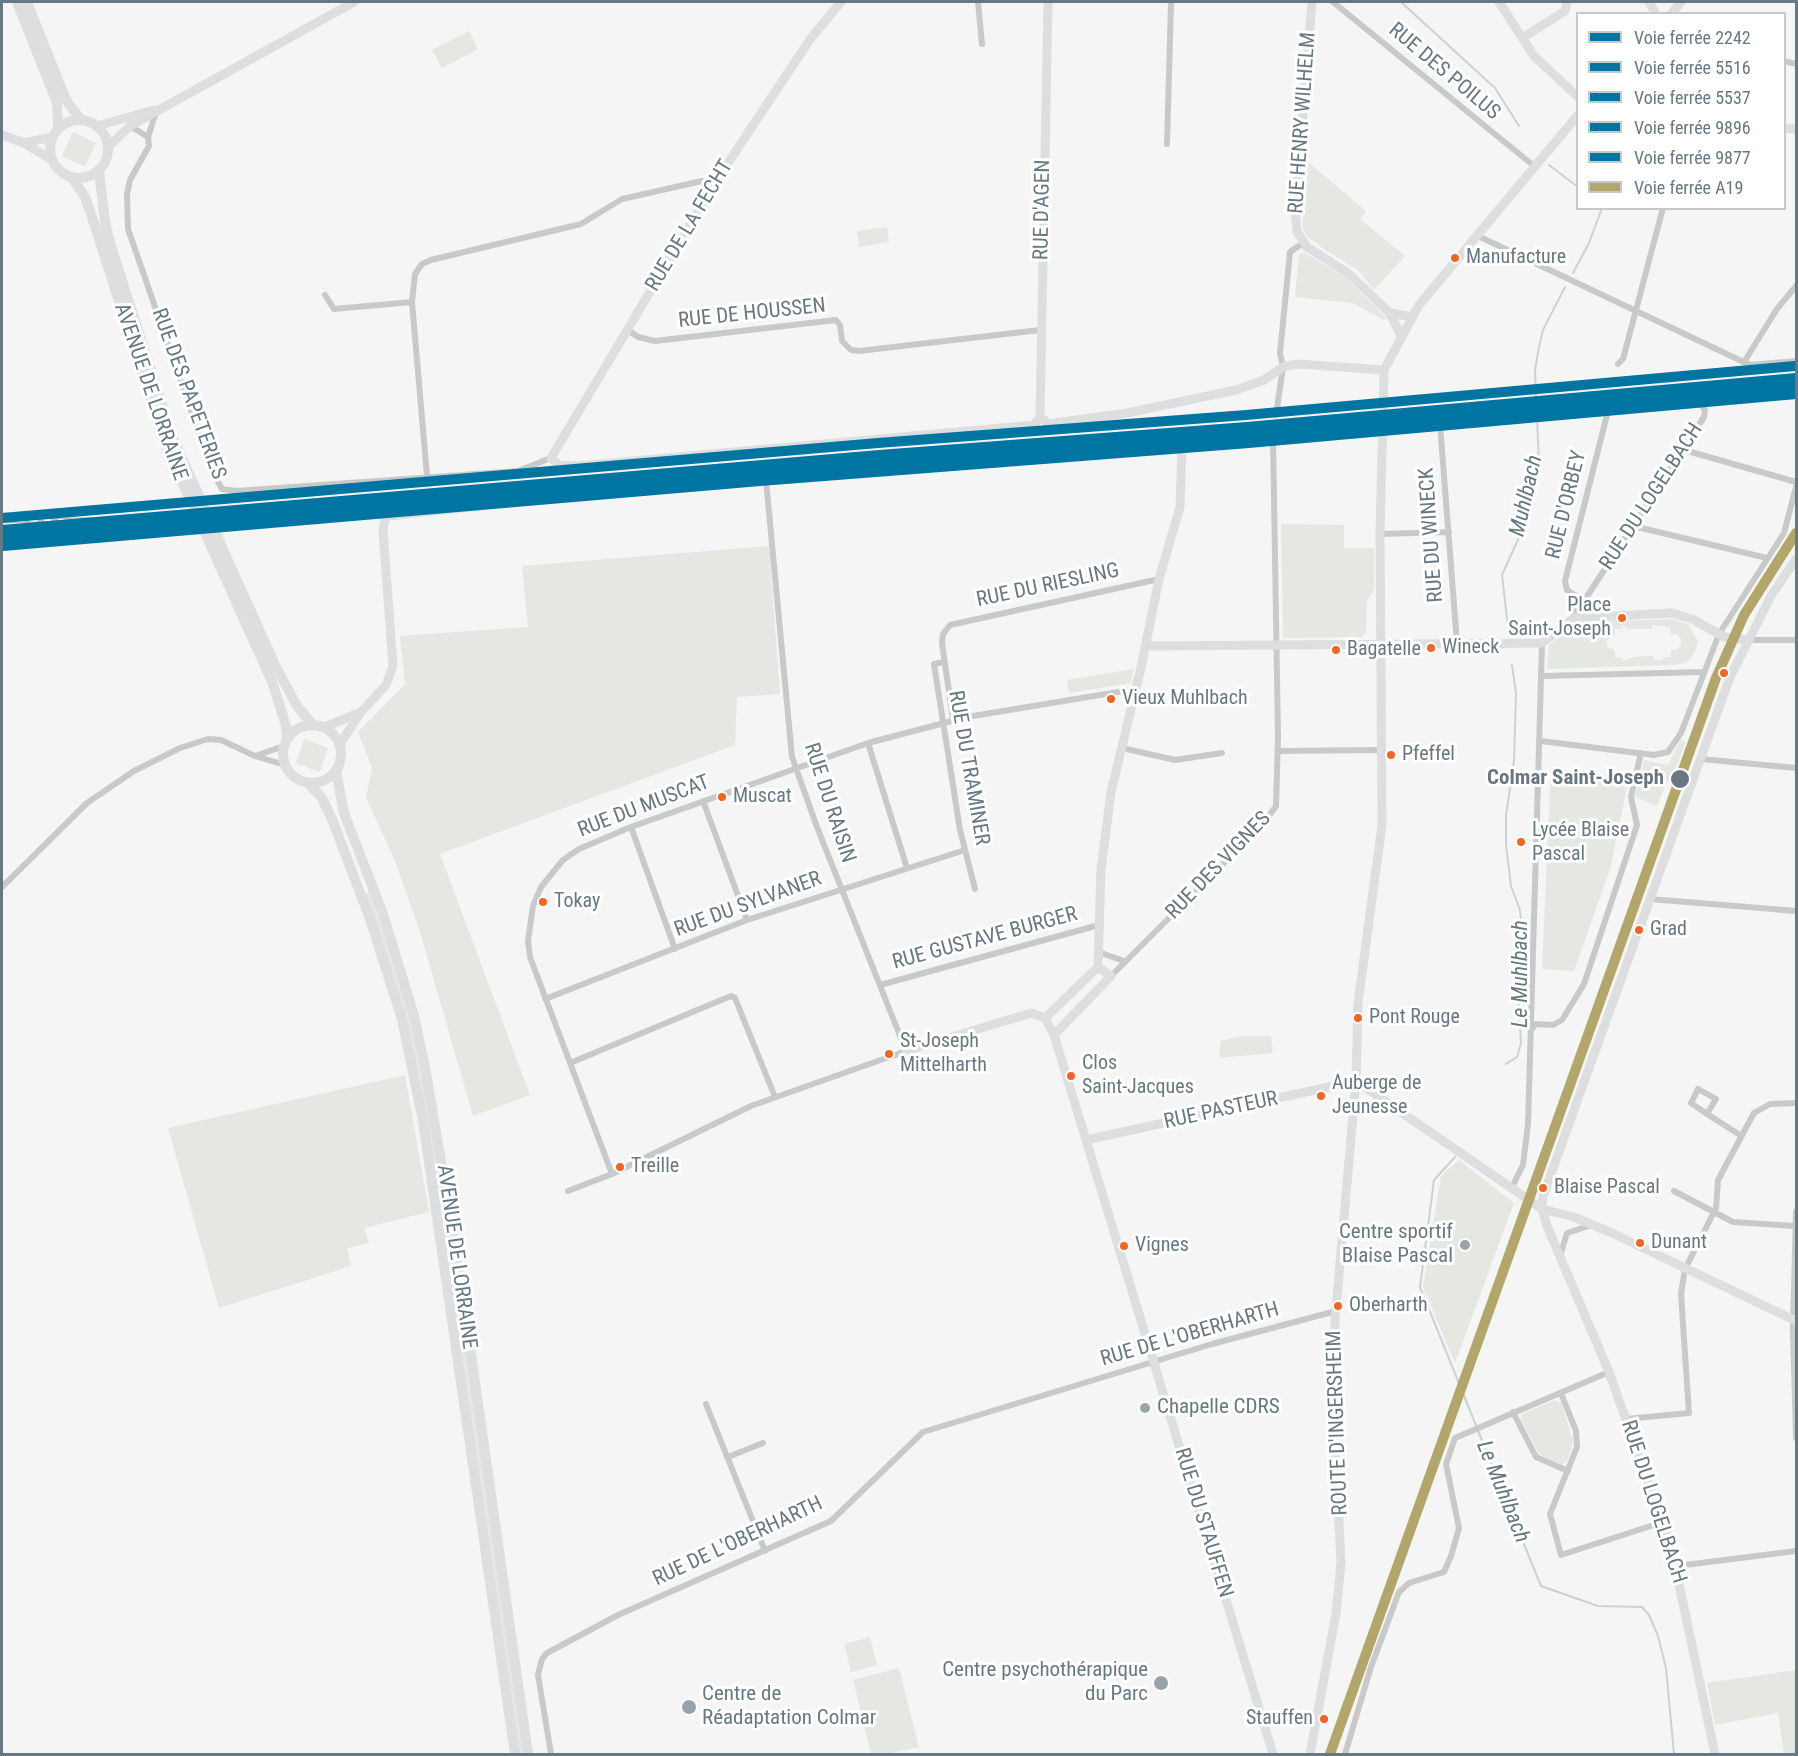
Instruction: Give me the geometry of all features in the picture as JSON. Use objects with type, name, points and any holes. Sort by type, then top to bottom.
[{"type":"main road","points":[[17,2],[57,103],[55,133],[50,145],[52,160],[56,168],[72,178],[91,176],[104,164],[108,147],[106,139],[97,126],[81,120],[66,100],[27,2]]},
{"type":"main road","points":[[55,133],[65,124],[81,120]]},
{"type":"main road","name":"AVENUE DE LORRAINE","points":[[99,171],[110,243],[187,484]]},
{"type":"main road","name":"AVENUE DE LORRAINE","points":[[72,178],[88,206],[146,389],[273,684],[286,726],[285,742]]},
{"type":"main road","name":"AVENUE DE LORRAINE","points":[[215,547],[297,706],[312,724]]},
{"type":"main road","points":[[312,724],[325,727],[340,744],[340,763],[336,771],[324,781],[308,783],[298,780],[285,765],[285,742],[302,726],[312,724]]},
{"type":"main road","name":"AVENUE DE LORRAINE","points":[[336,771],[344,813],[383,914],[414,1016],[431,1097],[458,1262],[528,1755]]},
{"type":"main road","name":"AVENUE DE LORRAINE","points":[[308,783],[322,798],[332,819],[370,919],[402,1019],[421,1109],[515,1755]]},
{"type":"street","points":[[108,147],[130,126],[354,2]]},
{"type":"street","name":"RUE DE LA FECHT","points":[[551,458],[716,181],[811,38],[841,2]]},
{"type":"street","points":[[978,2],[982,45]]},
{"type":"street","name":"RUE D'AGEN","points":[[1041,422],[1048,2]]},
{"type":"street","points":[[1167,144],[1171,2]]},
{"type":"street","name":"RUE HENRY WILHELM","points":[[1312,2],[1295,210],[1296,232],[1303,243],[1348,273],[1390,314],[1401,336]]},
{"type":"street","name":"RUE DES POILUS","points":[[1333,2],[1534,166]]},
{"type":"street","points":[[1499,2],[1534,56],[1576,95]]},
{"type":"street","points":[[1522,38],[1565,11],[1567,2]]},
{"type":"street","points":[[97,126],[159,112]]},
{"type":"street","name":"RUE DES PAPETERIES","points":[[159,112],[148,137],[149,146],[130,180],[127,194],[128,229],[217,483],[222,489],[236,491],[518,471],[551,458]]},
{"type":"street","name":"ROUTE D'INGERSHEIM","points":[[1310,1755],[1336,1614],[1341,1563],[1333,1395],[1336,1311],[1356,1081],[1358,1003],[1381,842],[1383,750],[1380,534],[1384,370],[1413,316],[1576,117]]},
{"type":"street","points":[[130,126],[148,137]]},
{"type":"street","points":[[24,143],[55,133]]},
{"type":"street","points":[[2,135],[24,143],[52,160]]},
{"type":"street","points":[[426,476],[412,302],[415,274],[422,264],[430,260],[581,224],[622,199],[702,181],[716,181]]},
{"type":"street","points":[[1618,364],[1623,359],[1662,210]]},
{"type":"street","points":[[1478,236],[1744,362],[1756,366],[1797,362]]},
{"type":"street","name":"RUE HENRY WILHELM","points":[[1276,415],[1283,367],[1281,353],[1290,252],[1303,243]]},
{"type":"street","points":[[1744,362],[1777,309],[1797,286]]},
{"type":"street","points":[[325,295],[334,309],[412,302]]},
{"type":"street","points":[[1390,314],[1413,316]]},
{"type":"street","name":"RUE DE HOUSSEN","points":[[628,330],[638,337],[655,341],[836,320],[840,325],[842,341],[850,350],[859,351],[1041,330]]},
{"type":"street","points":[[551,458],[564,466],[578,466],[1127,413],[1236,390],[1264,380],[1283,367],[1307,363],[1384,370]]},
{"type":"street","name":"RUE DU LOGELBACH","points":[[1574,618],[1574,613],[1704,417],[1702,405],[1690,400],[1609,407]]},
{"type":"street","points":[[340,744],[361,712],[386,685],[393,666],[383,530],[385,519],[389,516],[551,498],[1371,430],[1609,407]]},
{"type":"street","name":"RUE D'ORBEY","points":[[1584,601],[1567,590],[1565,581],[1609,407]]},
{"type":"street","name":"RUE DU WINECK","points":[[1440,424],[1457,644]]},
{"type":"street","name":"RUE DES VIGNES","points":[[1054,1035],[1124,961],[1272,814],[1278,797],[1274,437]]},
{"type":"street","points":[[568,1191],[612,1173],[775,1097],[906,1051],[1031,1013],[1045,1018],[1098,967],[1104,841],[1111,792],[1146,646],[1159,579],[1180,507],[1182,444]]},
{"type":"street","points":[[1541,741],[1659,756],[1668,752],[1681,733],[1719,634],[1785,533],[1797,484],[1684,450]]},
{"type":"street","name":"RUE DU RAISIN","points":[[766,480],[795,767],[906,1051]]},
{"type":"street","points":[[1633,526],[1767,558]]},
{"type":"street","points":[[1380,534],[1449,532]]},
{"type":"street","points":[[1542,1209],[1549,1177],[1730,677],[1747,640],[1779,583],[1797,559]]},
{"type":"street","name":"RUE DU RIESLING","points":[[945,629],[950,624],[1159,579]]},
{"type":"street","points":[[1146,646],[1542,643],[1574,618],[1678,614],[1719,634],[1747,640],[1797,640]]},
{"type":"street","name":"RUE DU TRAMINER","points":[[945,629],[942,643],[953,720]]},
{"type":"street","points":[[1511,1189],[1523,1165],[1533,1028],[1542,643]]},
{"type":"street","name":"RUE DU TRAMINER","points":[[944,662],[934,663],[942,722],[965,850],[975,889]]},
{"type":"street","points":[[1542,676],[1703,672]]},
{"type":"street","name":"RUE DU MUSCAT","points":[[612,1173],[532,966],[528,941],[533,906],[541,887],[563,860],[579,849],[631,827],[868,742],[942,722],[1136,689]]},
{"type":"street","points":[[325,727],[361,712]]},
{"type":"street","points":[[2,887],[87,803],[134,771],[180,748],[208,739],[236,745],[255,756],[285,765]]},
{"type":"street","points":[[255,756],[285,742]]},
{"type":"street","points":[[868,742],[907,868]]},
{"type":"street","points":[[1122,748],[1175,760],[1222,753]]},
{"type":"street","points":[[1278,751],[1383,750]]},
{"type":"street","points":[[1533,1028],[1535,1024],[1553,1025],[1562,1020],[1584,984],[1637,825],[1631,797],[1641,753]]},
{"type":"street","points":[[1701,759],[1797,768]]},
{"type":"street","points":[[703,801],[747,920]]},
{"type":"street","points":[[631,827],[675,949]]},
{"type":"street","name":"RUE DU SYLVANER","points":[[545,999],[747,920],[965,850]]},
{"type":"street","points":[[1650,899],[1797,911]]},
{"type":"street","name":"RUE GUSTAVE BURGER","points":[[880,985],[1099,925]]},
{"type":"street","points":[[1098,952],[1124,961]]},
{"type":"street","points":[[1098,967],[1111,976]]},
{"type":"street","points":[[570,1063],[731,996],[735,998],[775,1097]]},
{"type":"street","name":"RUE DU STAUFFEN","points":[[1045,1018],[1054,1035],[1273,1755]]},
{"type":"street","points":[[1356,1081],[1542,1209],[1593,1225],[1795,1320]]},
{"type":"street","name":"RUE PASTEUR","points":[[1086,1140],[1356,1081]]},
{"type":"street","points":[[1626,1419],[1689,1413],[1681,1294],[1685,1269],[1713,1212],[1718,1180],[1740,1135],[1754,1113],[1770,1104],[1797,1103]]},
{"type":"street","points":[[1707,1114],[1740,1135]]},
{"type":"street","points":[[1674,1191],[1733,1222],[1795,1226]]},
{"type":"street","name":"RUE DU LOGELBACH","points":[[1542,1209],[1559,1259],[1609,1372],[1677,1566],[1715,1755]]},
{"type":"street","points":[[1797,1211],[1795,1226],[1797,1438]]},
{"type":"street","points":[[1559,1259],[1567,1233],[1593,1225]]},
{"type":"street","name":"RUE DE L'OBERHARTH","points":[[551,1755],[538,1676],[542,1659],[547,1653],[618,1616],[831,1521],[923,1432],[1153,1362],[1336,1311]]},
{"type":"street","points":[[1345,1755],[1371,1667],[1399,1592],[1409,1583],[1444,1572],[1452,1556],[1459,1528],[1446,1469],[1454,1441],[1461,1433],[1609,1372]]},
{"type":"street","points":[[1561,1393],[1575,1431],[1577,1447],[1550,1514],[1561,1555],[1663,1522]]},
{"type":"street","points":[[706,1404],[765,1551]]},
{"type":"street","points":[[1514,1412],[1536,1457],[1568,1470]]},
{"type":"street","points":[[728,1457],[763,1443]]},
{"type":"street","points":[[1677,1566],[1797,1551]]},
{"type":"shaded area","points":[[469,31],[478,49],[442,68],[432,50]]},
{"type":"shaded area","points":[[73,132],[96,143],[85,167],[62,156]]},
{"type":"shaded area","name":"Manufacture","points":[[1308,162],[1366,211],[1360,219],[1405,256],[1374,290],[1359,271],[1308,237],[1302,228]]},
{"type":"shaded area","points":[[887,227],[889,242],[859,247],[857,231]]},
{"type":"shaded area","points":[[1303,252],[1344,276],[1387,318],[1384,320],[1352,303],[1295,297],[1299,255]]},
{"type":"shaded area","points":[[1281,524],[1344,525],[1344,548],[1374,548],[1374,590],[1367,600],[1366,632],[1362,637],[1283,638]]},
{"type":"shaded area","points":[[769,546],[780,694],[737,697],[735,745],[440,854],[530,1095],[473,1116],[420,932],[395,861],[366,797],[372,768],[358,732],[405,684],[400,636],[528,627],[522,566]]},
{"type":"shaded area","name":"Place Saint-Joseph","points":[[1674,619],[1688,624],[1698,642],[1694,654],[1686,663],[1547,669],[1549,645],[1570,628],[1582,622]],"holes":[[[1623,625],[1628,629],[1652,629],[1652,625],[1670,627],[1671,635],[1677,634],[1681,639],[1681,645],[1671,650],[1671,657],[1663,657],[1663,660],[1653,660],[1653,656],[1634,657],[1623,661],[1622,657],[1615,658],[1615,650],[1607,647],[1607,640],[1615,636],[1615,629],[1621,629]]]},
{"type":"shaded area","points":[[1134,669],[1131,683],[1069,693],[1067,680]]},
{"type":"shaded area","points":[[304,739],[328,748],[320,772],[296,763]]},
{"type":"shaded area","points":[[1680,740],[1686,741],[1671,782],[1667,781],[1657,806],[1635,797],[1644,760],[1668,765]]},
{"type":"shaded area","points":[[1551,768],[1629,778],[1610,869],[1574,971],[1542,969]]},
{"type":"shaded area","points":[[370,891],[408,1010],[435,1137],[524,1754],[519,1754],[431,1144],[365,894]]},
{"type":"shaded area","points":[[1241,1036],[1271,1036],[1273,1053],[1219,1058],[1221,1041]]},
{"type":"shaded area","points":[[405,1075],[429,1212],[364,1228],[369,1243],[347,1248],[351,1266],[219,1308],[168,1128]]},
{"type":"shaded area","name":"Centre sportif Blaise Pascal","points":[[1459,1160],[1514,1203],[1455,1363],[1423,1287],[1441,1176]]},
{"type":"shaded area","points":[[1555,1400],[1561,1402],[1573,1440],[1568,1460],[1562,1465],[1539,1454],[1521,1419],[1522,1414]]},
{"type":"shaded area","points":[[870,1637],[877,1665],[851,1672],[844,1644]]},
{"type":"shaded area","points":[[899,1668],[919,1747],[886,1754],[871,1754],[853,1680]]},
{"type":"shaded area","points":[[1796,1670],[1796,1754],[1784,1754],[1778,1713],[1715,1725],[1707,1683]]},
{"type":"waterway","points":[[1401,2],[1495,88],[1519,126]]},
{"type":"waterway","points":[[1549,165],[1576,185]]},
{"type":"waterway","name":"Muhlbach","points":[[1573,273],[1589,243],[1601,210]]},
{"type":"waterway","name":"Muhlbach","points":[[1509,636],[1502,575],[1521,533],[1539,464],[1535,371],[1538,352],[1543,330],[1565,287]]},
{"type":"waterway","name":"Le Muhlbach","points":[[1506,1064],[1517,1057],[1521,1043],[1517,976],[1522,933],[1520,910],[1511,886],[1506,845],[1506,815],[1514,761],[1516,693],[1512,665]]},
{"type":"waterway","name":"Le Muhlbach","points":[[1455,1157],[1434,1180],[1420,1287],[1541,1586],[1598,1606],[1642,1607],[1649,1615],[1658,1636],[1666,1668],[1674,1754]]},
{"type":"railway","points":[[2,521],[123,519]]},
{"type":"rail line","name":"9896","points":[[2,518],[878,443],[1246,415],[1795,366]]},
{"type":"rail line","name":"2242","points":[[2,530],[879,455],[1247,427],[1796,378]]},
{"type":"rail line","name":"5537","points":[[2,534],[759,469],[1248,431],[1796,382]]},
{"type":"rail line","name":"5516","points":[[3,542],[880,467],[1248,439],[1796,390]]},
{"type":"rail line","name":"9877","points":[[3,546],[760,481],[1249,443],[1796,394]]},
{"type":"rail line","name":"A19","points":[[1330,1754],[1716,678],[1744,615],[1796,533]]},
{"type":"place","name":"Manufacture","points":[[1455,258]]},
{"type":"place","name":"Place Saint-Joseph","points":[[1622,618]]},
{"type":"place","name":"Wineck","points":[[1431,648]]},
{"type":"place","name":"Bagatelle","points":[[1336,650]]},
{"type":"place","name":"Vieux Muhlbach","points":[[1111,699]]},
{"type":"place","name":"Pfeffel","points":[[1391,755]]},
{"type":"place","name":"Colmar Saint-Joseph","points":[[1680,779]]},
{"type":"place","name":"Muscat","points":[[722,797]]},
{"type":"place","name":"Lycée Blaise Pascal","points":[[1521,842]]},
{"type":"place","name":"Tokay","points":[[543,902]]},
{"type":"place","name":"Grad","points":[[1639,930]]},
{"type":"place","name":"Pont Rouge","points":[[1358,1018]]},
{"type":"place","name":"St-Joseph Mittelharth","points":[[889,1054]]},
{"type":"place","name":"Clos Saint-Jacques","points":[[1071,1076]]},
{"type":"place","name":"Auberge de Jeunesse","points":[[1321,1096]]},
{"type":"place","name":"Treille","points":[[620,1167]]},
{"type":"place","name":"Blaise Pascal","points":[[1543,1188]]},
{"type":"place","name":"Dunant","points":[[1640,1243]]},
{"type":"place","name":"Centre sportif Blaise Pascal","points":[[1465,1245]]},
{"type":"place","name":"Vignes","points":[[1124,1246]]},
{"type":"place","name":"Oberharth","points":[[1338,1306]]},
{"type":"place","name":"Chapelle CDRS","points":[[1145,1408]]},
{"type":"place","name":"Centre psychothérapique du Parc","points":[[1161,1683]]},
{"type":"place","name":"Centre de Réadaptation Colmar","points":[[689,1707]]},
{"type":"place","name":"Stauffen","points":[[1324,1719]]}]
